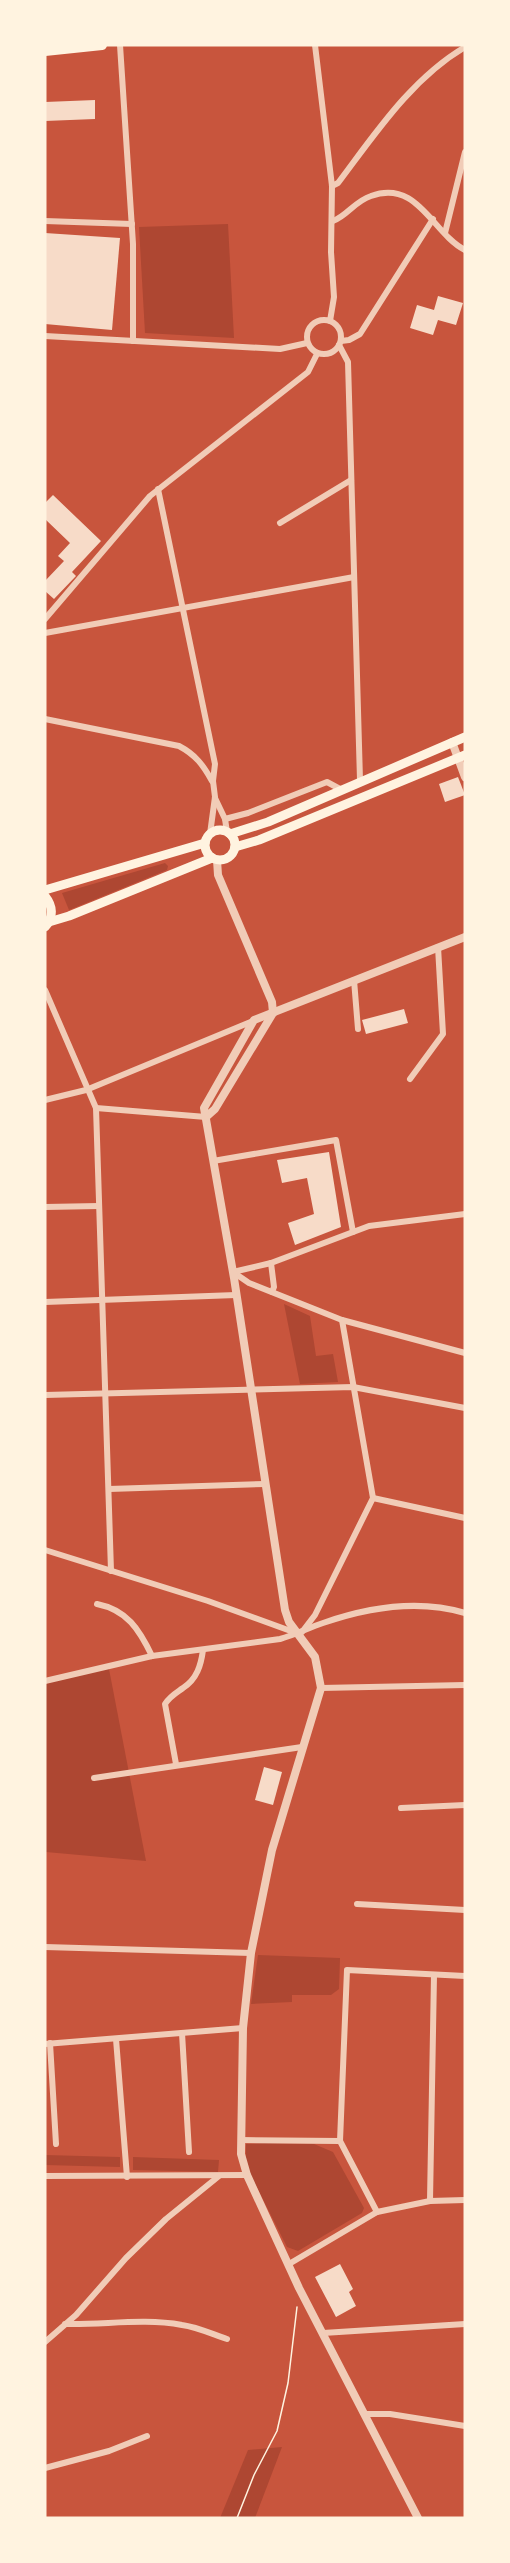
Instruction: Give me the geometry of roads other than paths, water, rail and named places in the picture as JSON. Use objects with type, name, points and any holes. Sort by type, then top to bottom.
[{"type":"main road","points":[[45,51],[102,45]]},
{"type":"main road","points":[[45,890],[207,838],[218,830],[229,833],[268,822],[360,780],[465,737]]},
{"type":"main road","points":[[47,924],[215,859],[228,858],[235,848],[260,840],[461,756]]},
{"type":"main road","points":[[229,833],[235,848]]},
{"type":"main road","points":[[207,838],[206,851],[215,859]]},
{"type":"main road","points":[[45,896],[52,908],[47,924]]},
{"type":"street","points":[[120,45],[132,224],[133,341]]},
{"type":"street","points":[[315,45],[332,186],[331,252],[334,297],[330,321]]},
{"type":"street","points":[[332,186],[338,183],[403,99],[446,60],[465,47]]},
{"type":"street","points":[[445,233],[465,152]]},
{"type":"street","points":[[333,221],[339,219],[363,199],[384,193],[405,197],[415,202],[465,250]]},
{"type":"street","points":[[317,354],[332,353],[340,343],[360,334],[433,219]]},
{"type":"street","points":[[45,221],[132,224]]},
{"type":"street","points":[[317,354],[307,343],[307,332],[314,323],[330,321],[338,327],[340,343],[348,362],[360,780]]},
{"type":"street","points":[[45,336],[280,349],[307,343]]},
{"type":"street","points":[[45,619],[158,489],[308,372],[317,354]]},
{"type":"street","points":[[280,523],[351,480]]},
{"type":"street","points":[[158,489],[215,764],[213,781],[215,797],[229,833]]},
{"type":"street","points":[[45,633],[354,577]]},
{"type":"street","points":[[45,719],[179,746],[192,752],[201,761],[213,781]]},
{"type":"street","points":[[452,742],[461,756],[465,777]]},
{"type":"street","points":[[225,819],[248,813],[327,782],[340,789]]},
{"type":"street","points":[[207,838],[215,797]]},
{"type":"street","points":[[96,1108],[206,1117],[215,1109],[273,1013],[272,1002],[218,875],[215,859]]},
{"type":"street","points":[[45,1100],[86,1090],[254,1020],[465,937]]},
{"type":"street","points":[[410,1079],[444,1034],[438,947]]},
{"type":"street","points":[[354,980],[358,1029]]},
{"type":"street","points":[[45,990],[86,1090],[96,1108],[111,1571]]},
{"type":"street","points":[[254,1020],[205,1102],[206,1117],[233,1272],[285,1610],[290,1622],[315,1658],[321,1688],[273,1850],[251,1953],[243,2028],[242,2154],[247,2175],[299,2288],[417,2518]]},
{"type":"street","points":[[213,1161],[336,1140],[353,1232]]},
{"type":"street","points":[[45,1207],[99,1206]]},
{"type":"street","points":[[233,1272],[271,1263],[369,1226],[465,1214]]},
{"type":"street","points":[[271,1263],[275,1294]]},
{"type":"street","points":[[233,1272],[249,1284],[342,1320],[465,1353]]},
{"type":"street","points":[[45,1302],[236,1295]]},
{"type":"street","points":[[300,1634],[315,1615],[373,1498],[342,1320]]},
{"type":"street","points":[[45,1395],[353,1387],[465,1408]]},
{"type":"street","points":[[109,1489],[265,1484]]},
{"type":"street","points":[[373,1498],[465,1518]]},
{"type":"street","points":[[45,1550],[218,1604],[300,1634]]},
{"type":"street","points":[[97,1604],[121,1612],[142,1637],[152,1656]]},
{"type":"street","points":[[45,1681],[152,1656],[300,1634],[321,1623],[358,1612],[388,1607],[422,1604],[465,1613]]},
{"type":"street","points":[[176,1764],[165,1704],[172,1695],[190,1682],[201,1663],[203,1650]]},
{"type":"street","points":[[321,1688],[465,1685]]},
{"type":"street","points":[[94,1778],[302,1747]]},
{"type":"street","points":[[401,1808],[465,1805]]},
{"type":"street","points":[[357,1904],[465,1910]]},
{"type":"street","points":[[45,1947],[251,1953]]},
{"type":"street","points":[[376,2212],[340,2141],[347,1970],[465,1976]]},
{"type":"street","points":[[430,2201],[435,1975]]},
{"type":"street","points":[[56,2144],[48,2043],[243,2028]]},
{"type":"street","points":[[182,2033],[189,2152]]},
{"type":"street","points":[[116,2039],[127,2177]]},
{"type":"street","points":[[241,2140],[340,2141]]},
{"type":"street","points":[[45,2176],[247,2175]]},
{"type":"street","points":[[45,2342],[66,2324],[126,2258],[166,2219],[219,2176]]},
{"type":"street","points":[[289,2264],[376,2212],[430,2201],[465,2200]]},
{"type":"street","points":[[66,2324],[92,2325],[137,2321],[184,2325],[226,2339]]},
{"type":"street","points":[[323,2333],[465,2324]]},
{"type":"street","points":[[364,2414],[390,2414],[465,2426]]},
{"type":"street","points":[[45,2469],[109,2451],[147,2436]]}]
